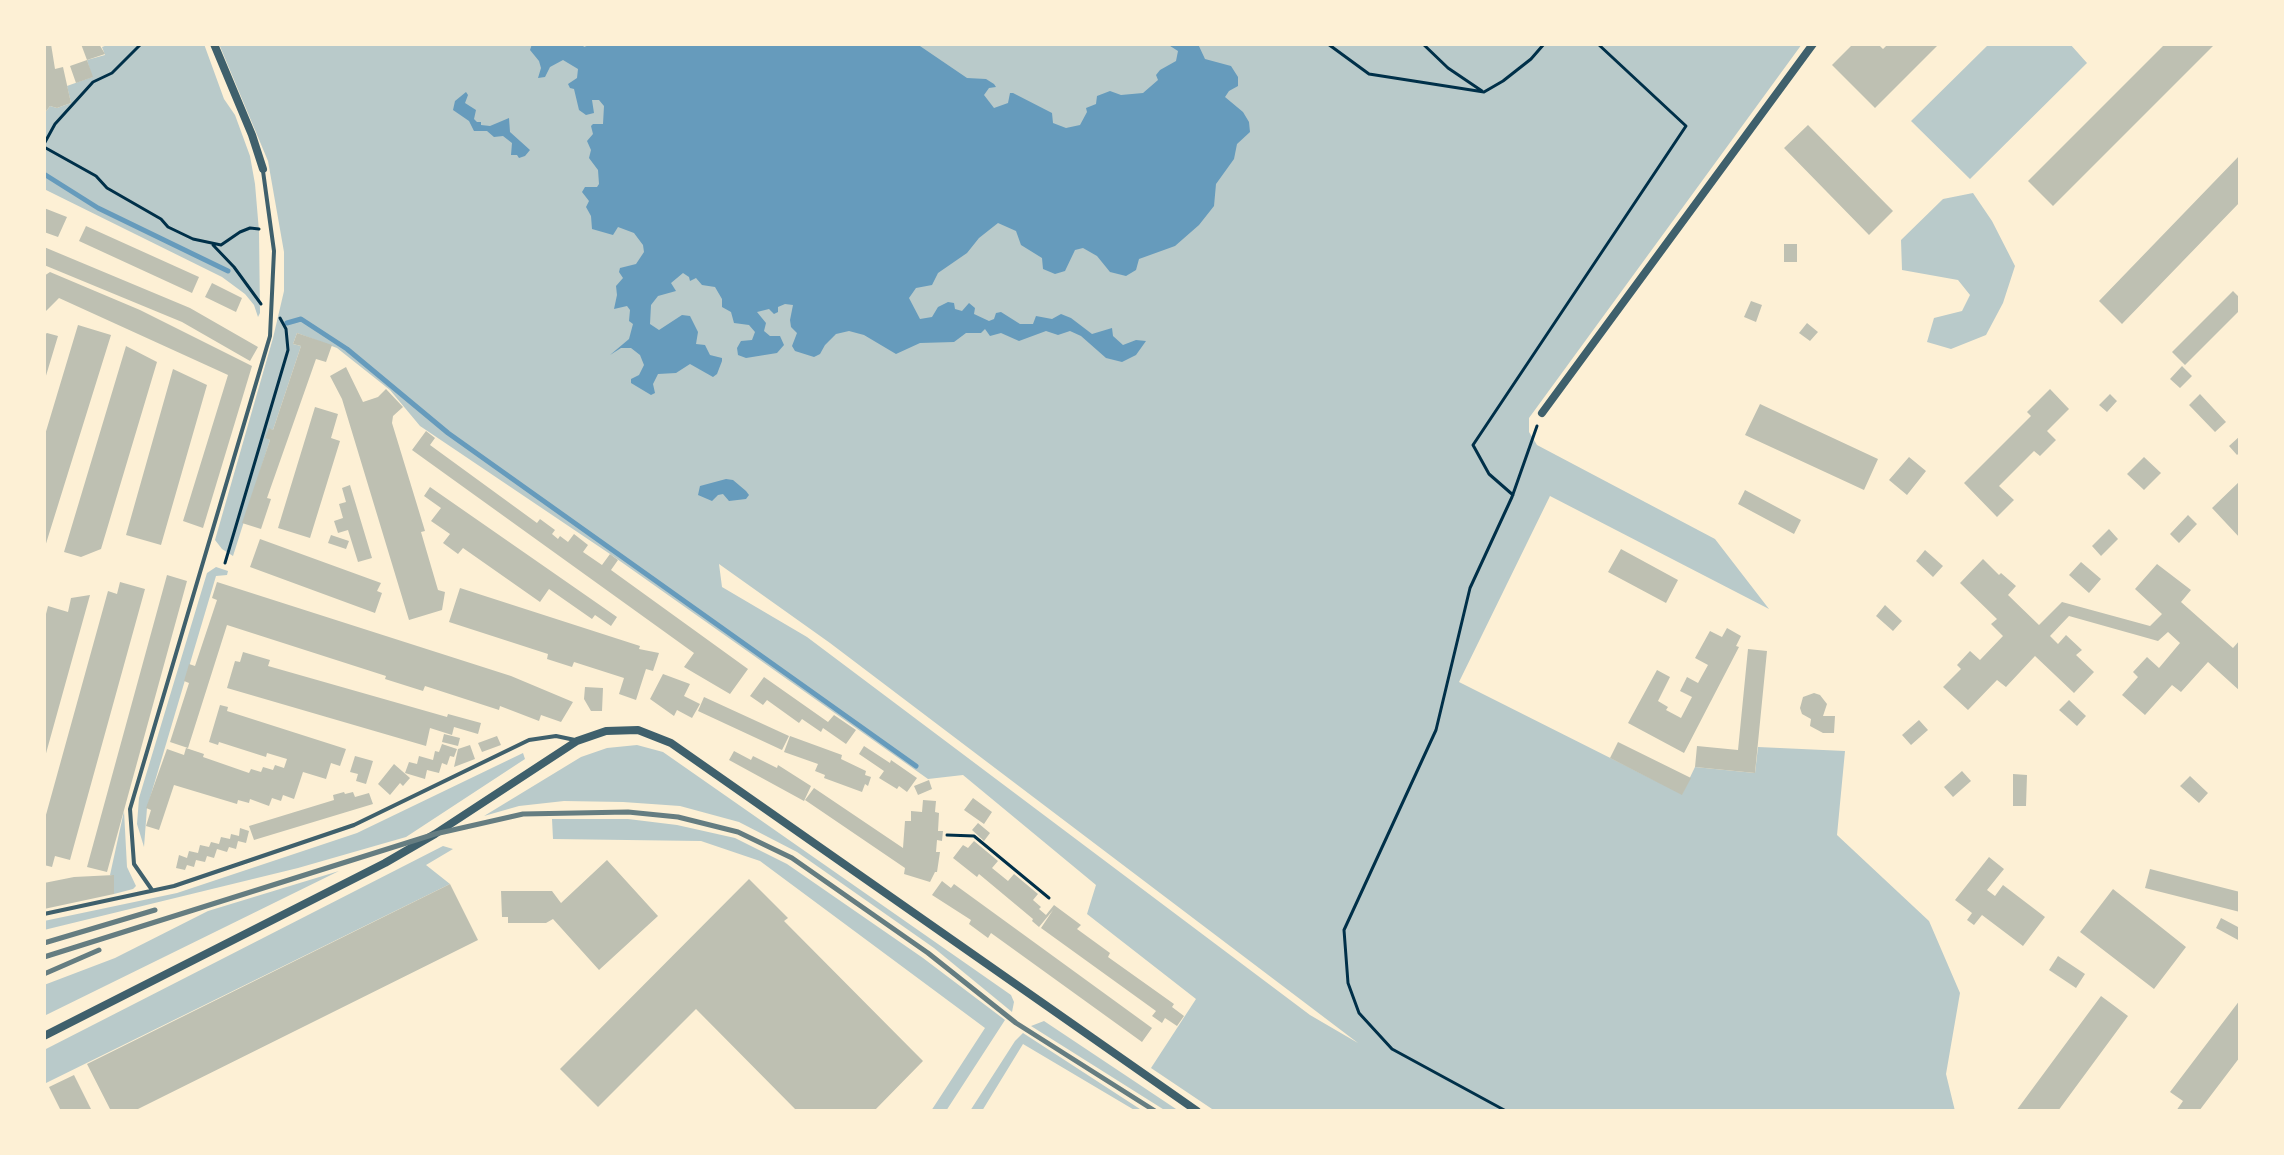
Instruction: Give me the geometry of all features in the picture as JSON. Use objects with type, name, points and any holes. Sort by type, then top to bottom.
[{"type":"street","points":[[214,44],[263,169]]},
{"type":"street","points":[[1542,413],[1813,44]]},
{"type":"street","points":[[44,1036],[385,863],[577,741],[606,731],[638,730],[671,743],[1197,1111]]},
{"type":"lane","points":[[152,890],[134,864],[130,809],[270,336],[274,251],[263,169]]},
{"type":"lane","points":[[44,914],[174,886],[354,825],[529,740],[556,736],[577,741]]},
{"type":"path","points":[[141,44],[112,73],[93,82],[48,133],[44,146],[96,176],[107,188],[161,219],[168,227],[193,239],[213,245],[225,244],[250,228],[271,230]]},
{"type":"path","points":[[1328,44],[1369,74],[1484,92],[1531,59],[1544,44]]},
{"type":"path","points":[[1423,44],[1448,68],[1484,92]]},
{"type":"path","points":[[1513,495],[1489,474],[1473,445],[1686,126],[1598,44]]},
{"type":"path","points":[[213,245],[244,279],[255,299],[283,321],[288,350],[225,563]]},
{"type":"path","points":[[1506,1111],[1392,1049],[1359,1013],[1348,983],[1344,930],[1436,730],[1470,588],[1513,495],[1537,426]]},
{"type":"path","points":[[947,835],[974,836],[1049,898]]},
{"type":"shaded area","points":[[110,44],[204,44],[250,156],[259,231],[258,317],[254,305],[245,294],[222,277],[44,189],[44,114],[50,106],[57,108],[71,103],[67,86],[92,77],[87,60],[105,55],[102,47]]},
{"type":"shaded area","points":[[219,44],[1802,44],[1529,418],[1529,432],[1537,445],[1715,539],[1769,609],[1550,496],[1459,682],[1682,794],[1695,767],[1755,773],[1758,747],[1845,751],[1837,835],[1929,921],[1960,993],[1946,1074],[1955,1111],[1215,1111],[1151,1068],[1196,999],[1087,914],[1096,885],[963,775],[928,779],[610,554],[420,426],[390,390],[337,348],[297,333],[293,344],[301,346],[273,430],[269,429],[266,438],[270,440],[233,556],[222,549],[215,540],[284,291],[284,252],[268,161]],"holes":[[[719,564],[830,643],[1358,1043],[1310,1015],[807,637],[722,587]]]},
{"type":"shaded area","points":[[1989,44],[2070,44],[2087,63],[1970,179],[1911,121]]},
{"type":"shaded area","points":[[1973,193],[1992,221],[2015,266],[2003,303],[1986,335],[1951,349],[1927,342],[1934,318],[1962,311],[1970,295],[1958,280],[1902,270],[1901,240],[1943,199]]},
{"type":"shaded area","points":[[216,567],[228,571],[227,575],[216,576],[147,808],[144,847],[137,824],[139,798],[207,573]]},
{"type":"shaded area","points":[[637,745],[663,752],[1011,995],[1014,1002],[1012,1012],[934,948],[797,852],[739,822],[680,806],[623,802],[564,801],[519,806],[484,816],[581,757],[607,748]]},
{"type":"shaded area","points":[[523,753],[525,759],[406,837],[298,868],[44,930],[44,921],[177,893],[357,833]]},
{"type":"shaded area","points":[[124,811],[127,867],[136,886],[114,894],[114,876],[110,875]]},
{"type":"shaded area","points":[[552,819],[628,819],[677,825],[735,838],[787,864],[923,958],[1005,1020],[946,1111],[931,1111],[985,1028],[760,861],[701,841],[553,839]]},
{"type":"shaded area","points":[[443,846],[453,849],[426,865],[450,884],[44,1084],[44,1050]]},
{"type":"shaded area","points":[[339,871],[44,1016],[44,985],[115,958],[208,911]]},
{"type":"shaded area","points":[[1044,1021],[1179,1111],[1166,1111],[1031,1026]]},
{"type":"shaded area","points":[[1023,1033],[1143,1111],[1136,1111],[1023,1044],[982,1111],[970,1111]]},
{"type":"water","points":[[532,44],[582,44],[584,47],[592,44],[917,44],[967,78],[986,79],[994,84],[996,87],[989,88],[984,95],[994,108],[1008,103],[1010,93],[1013,93],[1052,113],[1053,123],[1066,128],[1080,125],[1086,108],[1096,104],[1097,96],[1110,91],[1121,95],[1143,93],[1158,80],[1156,75],[1160,70],[1176,61],[1178,51],[1167,44],[1198,44],[1205,59],[1231,66],[1238,77],[1238,86],[1225,97],[1243,112],[1250,132],[1237,144],[1234,159],[1216,184],[1214,206],[1199,225],[1175,246],[1139,259],[1136,270],[1126,276],[1110,272],[1097,256],[1083,248],[1075,250],[1065,271],[1055,274],[1043,269],[1042,258],[1021,245],[1016,231],[998,223],[979,238],[967,253],[938,273],[932,285],[916,288],[909,298],[920,319],[932,317],[938,307],[948,302],[954,303],[955,309],[962,311],[969,303],[975,308],[974,314],[989,321],[1001,312],[1020,324],[1033,324],[1036,316],[1052,319],[1061,314],[1092,334],[1112,328],[1113,336],[1123,345],[1136,340],[1146,341],[1136,355],[1122,362],[1106,358],[1081,336],[1070,331],[1058,335],[1046,331],[1019,341],[1001,333],[990,336],[985,329],[981,333],[966,333],[954,342],[920,343],[896,354],[864,335],[849,331],[836,334],[814,357],[795,351],[792,346],[797,333],[791,327],[790,320],[793,305],[785,304],[778,307],[778,312],[774,314],[769,309],[757,312],[766,323],[764,331],[770,336],[780,336],[784,345],[777,353],[746,358],[738,355],[737,348],[741,341],[752,340],[755,332],[749,325],[734,323],[731,312],[722,307],[722,299],[715,287],[702,285],[696,278],[690,281],[683,273],[671,283],[676,291],[658,296],[651,305],[650,324],[659,330],[682,315],[690,316],[698,332],[696,344],[705,345],[710,355],[722,358],[722,361],[713,377],[690,364],[676,373],[658,374],[653,384],[655,393],[651,395],[631,383],[644,365],[640,355],[631,348],[621,348],[610,355],[629,339],[633,324],[629,321],[630,310],[627,306],[614,309],[616,286],[623,278],[620,268],[636,264],[644,252],[643,245],[634,233],[618,227],[613,235],[592,229],[591,216],[586,207],[589,201],[582,192],[585,187],[597,187],[599,184],[598,170],[589,158],[591,150],[587,141],[593,134],[591,126],[603,124],[604,106],[599,100],[592,100],[594,113],[586,115],[579,110],[574,89],[568,84],[577,78],[578,69],[563,60],[550,67],[545,77],[538,78],[541,68],[530,50]]},
{"type":"water","points":[[466,92],[465,103],[476,110],[474,119],[481,125],[490,126],[509,118],[510,132],[530,150],[525,156],[519,158],[511,155],[512,143],[503,136],[494,137],[487,131],[474,131],[469,121],[453,110],[455,101]]},
{"type":"water","points":[[733,480],[746,491],[749,495],[746,499],[729,501],[723,494],[712,501],[698,495],[700,486]]},
{"type":"building","points":[[44,44],[51,44],[55,69],[63,67],[71,103],[57,108],[50,106],[44,114]]},
{"type":"building","points":[[81,44],[99,44],[105,54],[87,60]]},
{"type":"building","points":[[1853,44],[1878,44],[1883,49],[1888,44],[1939,44],[1875,108],[1832,65]]},
{"type":"building","points":[[2165,44],[2215,44],[2053,206],[2028,181]]},
{"type":"building","points":[[87,60],[93,77],[76,83],[70,66]]},
{"type":"building","points":[[1808,125],[1893,211],[1869,235],[1784,148]]},
{"type":"building","points":[[2240,155],[2240,202],[2122,324],[2099,301]]},
{"type":"building","points":[[44,208],[67,217],[58,237],[44,232]]},
{"type":"building","points":[[86,226],[199,277],[192,293],[79,241]]},
{"type":"building","points":[[1784,244],[1797,244],[1797,262],[1784,262]]},
{"type":"building","points":[[44,247],[190,308],[258,347],[250,361],[182,322],[44,265]]},
{"type":"building","points":[[50,272],[140,310],[252,366],[203,528],[183,521],[228,375],[59,298],[44,313],[44,276]]},
{"type":"building","points":[[212,283],[242,298],[236,312],[205,297]]},
{"type":"building","points":[[2233,291],[2240,298],[2240,310],[2185,365],[2172,352]]},
{"type":"building","points":[[1751,301],[1762,305],[1756,322],[1744,317]]},
{"type":"building","points":[[1807,323],[1818,332],[1810,341],[1799,333]]},
{"type":"building","points":[[78,325],[111,335],[44,550],[44,438]]},
{"type":"building","points":[[297,333],[332,345],[326,362],[316,359],[267,498],[271,499],[261,529],[242,523],[270,440],[265,438],[269,428],[273,430],[301,346],[293,344]]},
{"type":"building","points":[[44,335],[58,336],[45,379]]},
{"type":"building","points":[[126,346],[157,362],[101,549],[81,557],[64,552]]},
{"type":"building","points":[[2182,366],[2192,376],[2180,388],[2170,379]]},
{"type":"building","points":[[346,367],[363,402],[378,397],[386,389],[403,407],[393,416],[392,423],[425,531],[421,532],[438,590],[445,592],[442,610],[409,620],[342,399],[330,376]]},
{"type":"building","points":[[173,369],[207,385],[161,545],[126,535]]},
{"type":"building","points":[[2050,389],[2069,409],[2047,431],[2056,440],[2040,456],[2034,451],[1999,486],[2014,500],[1997,517],[1964,483],[2031,416],[2027,412]]},
{"type":"building","points":[[2110,394],[2117,401],[2107,412],[2099,405]]},
{"type":"building","points":[[2200,394],[2226,422],[2215,432],[2189,405]]},
{"type":"building","points":[[1760,404],[1878,459],[1864,490],[1745,435]]},
{"type":"building","points":[[315,407],[338,414],[331,438],[340,441],[310,538],[278,528]]},
{"type":"building","points":[[426,431],[435,438],[430,445],[537,523],[540,519],[555,530],[552,534],[558,539],[560,536],[568,542],[574,534],[588,545],[583,552],[602,565],[610,554],[618,560],[611,570],[748,669],[730,694],[684,667],[694,653],[412,450]]},
{"type":"building","points":[[2240,436],[2240,452],[2237,455],[2229,446]]},
{"type":"building","points":[[1909,457],[1926,471],[1907,495],[1889,480]]},
{"type":"building","points":[[2144,457],[2161,473],[2144,490],[2127,474]]},
{"type":"building","points":[[2240,481],[2240,538],[2212,508]]},
{"type":"building","points":[[350,485],[372,558],[358,562],[348,530],[338,533],[334,521],[343,518],[339,504],[346,502],[342,488]]},
{"type":"building","points":[[430,487],[617,617],[611,626],[595,615],[592,619],[549,589],[540,602],[463,548],[458,554],[443,543],[450,534],[431,521],[441,508],[424,496]]},
{"type":"building","points":[[1745,490],[1801,520],[1794,534],[1738,504]]},
{"type":"building","points":[[2188,515],[2197,524],[2179,543],[2170,534]]},
{"type":"building","points":[[2109,529],[2118,539],[2101,556],[2092,546]]},
{"type":"building","points":[[331,535],[349,541],[346,549],[328,543]]},
{"type":"building","points":[[260,539],[381,583],[377,591],[382,593],[375,613],[250,567]]},
{"type":"building","points":[[1621,549],[1678,580],[1666,603],[1608,572]]},
{"type":"building","points":[[1925,550],[1943,566],[1933,577],[1916,561]]},
{"type":"building","points":[[1983,559],[2016,586],[2008,595],[2039,625],[2062,602],[2150,626],[2162,614],[2135,589],[2157,564],[2191,590],[2181,602],[2233,648],[2240,640],[2240,691],[2208,662],[2181,692],[2172,685],[2145,715],[2122,695],[2138,677],[2133,672],[2147,657],[2159,668],[2180,643],[2168,632],[2158,641],[2069,616],[2050,636],[2058,644],[2066,635],[2082,650],[2076,655],[2094,672],[2074,693],[2035,656],[2006,687],[1997,680],[1968,710],[1943,687],[1961,669],[1957,665],[1970,651],[1980,660],[2003,636],[1991,624],[1997,619],[1960,583]]},
{"type":"building","points":[[2081,562],[2101,579],[2089,593],[2069,575]]},
{"type":"building","points":[[167,575],[187,581],[107,872],[87,867]]},
{"type":"building","points":[[120,582],[145,589],[70,860],[55,856],[52,867],[44,865],[44,822],[108,591],[117,594]]},
{"type":"building","points":[[217,582],[511,676],[573,702],[561,722],[541,715],[539,721],[500,706],[499,710],[425,686],[423,691],[385,679],[386,676],[227,625],[188,748],[170,742],[189,683],[184,681],[189,664],[195,666],[217,600],[212,598]]},
{"type":"building","points":[[460,588],[640,646],[639,649],[659,653],[653,671],[646,669],[636,700],[619,694],[624,678],[574,662],[572,667],[547,659],[548,654],[449,622]]},
{"type":"building","points":[[90,595],[44,757],[44,622],[48,606],[68,612],[71,598]]},
{"type":"building","points":[[1885,605],[1902,621],[1893,631],[1876,616]]},
{"type":"building","points":[[1727,628],[1741,636],[1736,646],[1739,647],[1684,753],[1628,723],[1657,670],[1670,677],[1658,701],[1668,707],[1666,710],[1681,718],[1692,697],[1680,691],[1687,677],[1698,683],[1708,665],[1695,658],[1710,631],[1722,637]]},
{"type":"building","points":[[1748,649],[1767,651],[1755,773],[1695,767],[1697,746],[1738,750]]},
{"type":"building","points":[[243,652],[270,660],[268,666],[447,717],[448,714],[481,723],[478,734],[454,727],[452,735],[430,728],[426,746],[227,688],[235,661],[240,662]]},
{"type":"building","points":[[663,674],[690,684],[684,696],[700,704],[692,718],[677,710],[674,716],[650,699]]},
{"type":"building","points":[[764,677],[828,722],[834,715],[856,730],[846,744],[823,728],[821,732],[802,719],[799,723],[767,700],[763,705],[750,696]]},
{"type":"building","points":[[585,687],[603,688],[602,711],[591,711],[584,699]]},
{"type":"building","points":[[1814,693],[1827,704],[1823,716],[1835,716],[1834,733],[1823,733],[1810,726],[1811,719],[1802,714],[1803,697]]},
{"type":"building","points":[[704,697],[789,736],[782,750],[698,711]]},
{"type":"building","points":[[2069,700],[2086,716],[2077,726],[2059,710]]},
{"type":"building","points":[[220,705],[228,707],[227,711],[346,749],[340,766],[331,763],[326,779],[303,772],[294,799],[283,795],[281,801],[272,798],[269,806],[250,799],[249,803],[238,800],[237,804],[174,785],[159,830],[146,826],[151,810],[146,808],[167,749],[184,755],[186,748],[249,773],[251,769],[261,772],[263,767],[273,770],[275,765],[284,768],[287,759],[267,753],[266,757],[219,742],[218,745],[209,742]]},
{"type":"building","points":[[1919,720],[1928,730],[1911,745],[1902,735]]},
{"type":"building","points":[[444,734],[460,738],[458,746],[442,742]]},
{"type":"building","points":[[497,736],[501,745],[482,752],[478,743]]},
{"type":"building","points":[[790,736],[842,755],[841,759],[866,771],[865,775],[871,777],[868,786],[865,784],[862,792],[824,778],[825,775],[815,771],[818,764],[784,752]]},
{"type":"building","points":[[1618,742],[1691,778],[1682,795],[1610,758]]},
{"type":"building","points":[[442,744],[457,749],[447,765],[442,763],[439,773],[427,770],[425,779],[405,773],[409,762],[417,764],[419,756],[433,760],[435,751],[439,752]]},
{"type":"building","points":[[470,745],[475,759],[454,767],[458,749]]},
{"type":"building","points":[[864,746],[917,778],[907,792],[879,778],[884,771],[859,754]]},
{"type":"building","points":[[734,751],[751,760],[753,756],[777,768],[778,765],[811,786],[804,801],[729,760]]},
{"type":"building","points":[[355,756],[373,761],[366,784],[356,781],[358,774],[350,772]]},
{"type":"building","points":[[394,764],[410,778],[403,786],[400,783],[390,795],[378,784]]},
{"type":"building","points":[[1962,771],[1971,781],[1953,797],[1944,787]]},
{"type":"building","points":[[2013,774],[2027,775],[2026,806],[2013,806]]},
{"type":"building","points":[[2190,776],[2208,793],[2199,803],[2180,786]]},
{"type":"building","points":[[929,780],[932,789],[918,795],[914,786]]},
{"type":"building","points":[[814,788],[903,848],[905,821],[911,821],[911,811],[922,812],[923,800],[936,801],[938,831],[943,831],[942,841],[937,840],[936,852],[940,852],[937,872],[930,882],[904,874],[905,868],[805,800]]},
{"type":"building","points":[[353,792],[355,797],[369,793],[373,804],[254,840],[249,826],[334,800],[333,795]]},
{"type":"building","points":[[973,798],[992,812],[984,824],[964,810]]},
{"type":"building","points":[[978,823],[990,833],[984,841],[972,830]]},
{"type":"building","points":[[240,828],[249,831],[246,843],[238,841],[236,849],[229,847],[227,852],[217,849],[214,858],[207,856],[205,862],[196,860],[194,867],[187,865],[185,870],[176,868],[179,855],[187,858],[189,851],[198,853],[200,845],[209,847],[211,842],[219,844],[221,837],[230,839],[231,834],[239,836]]},
{"type":"building","points":[[974,841],[998,861],[992,868],[1008,881],[1014,874],[1038,894],[1033,900],[1046,915],[1054,905],[1081,925],[1077,929],[1110,953],[1108,957],[1174,1004],[1172,1007],[1184,1016],[1177,1026],[1165,1018],[1162,1023],[1152,1016],[1156,1011],[1041,928],[1053,910],[1039,927],[979,874],[977,877],[953,858],[963,845],[968,848]]},
{"type":"building","points":[[1989,857],[2004,869],[1987,890],[1995,896],[2003,885],[2045,917],[2023,946],[1982,915],[1974,925],[1967,920],[1972,913],[1955,900]]},
{"type":"building","points":[[607,860],[658,916],[599,970],[553,919],[546,923],[508,923],[508,917],[502,917],[501,891],[552,891],[561,903]]},
{"type":"building","points":[[2150,869],[2240,892],[2240,912],[2145,888]]},
{"type":"building","points":[[114,875],[114,894],[44,909],[44,883],[74,877]]},
{"type":"building","points":[[749,879],[788,918],[784,921],[923,1061],[874,1111],[797,1111],[696,1009],[598,1107],[560,1069]]},
{"type":"building","points":[[942,881],[951,888],[954,884],[1152,1028],[1142,1042],[991,933],[988,938],[969,924],[971,920],[932,895]]},
{"type":"building","points":[[450,884],[478,940],[134,1111],[111,1111],[87,1064]]},
{"type":"building","points":[[2113,889],[2186,947],[2154,989],[2080,932]]},
{"type":"building","points":[[2221,918],[2238,927],[2240,922],[2240,941],[2216,928]]},
{"type":"building","points":[[2058,956],[2085,974],[2076,988],[2049,970]]},
{"type":"building","points":[[2101,996],[2128,1016],[2058,1111],[2016,1111]]},
{"type":"building","points":[[2240,1000],[2240,1057],[2199,1111],[2176,1111],[2183,1101],[2170,1092]]},
{"type":"building","points":[[74,1075],[92,1111],[61,1111],[49,1087]]},
{"type":"waterway","points":[[44,174],[98,208],[228,271]]},
{"type":"waterway","points":[[287,323],[301,319],[347,349],[448,433],[916,766]]},
{"type":"railway","points":[[44,957],[435,834],[523,814],[628,812],[678,817],[738,832],[792,858],[928,953],[1016,1023],[1155,1111]]},
{"type":"railway","points":[[44,943],[155,910]]},
{"type":"railway","points":[[44,974],[99,950]]}]
